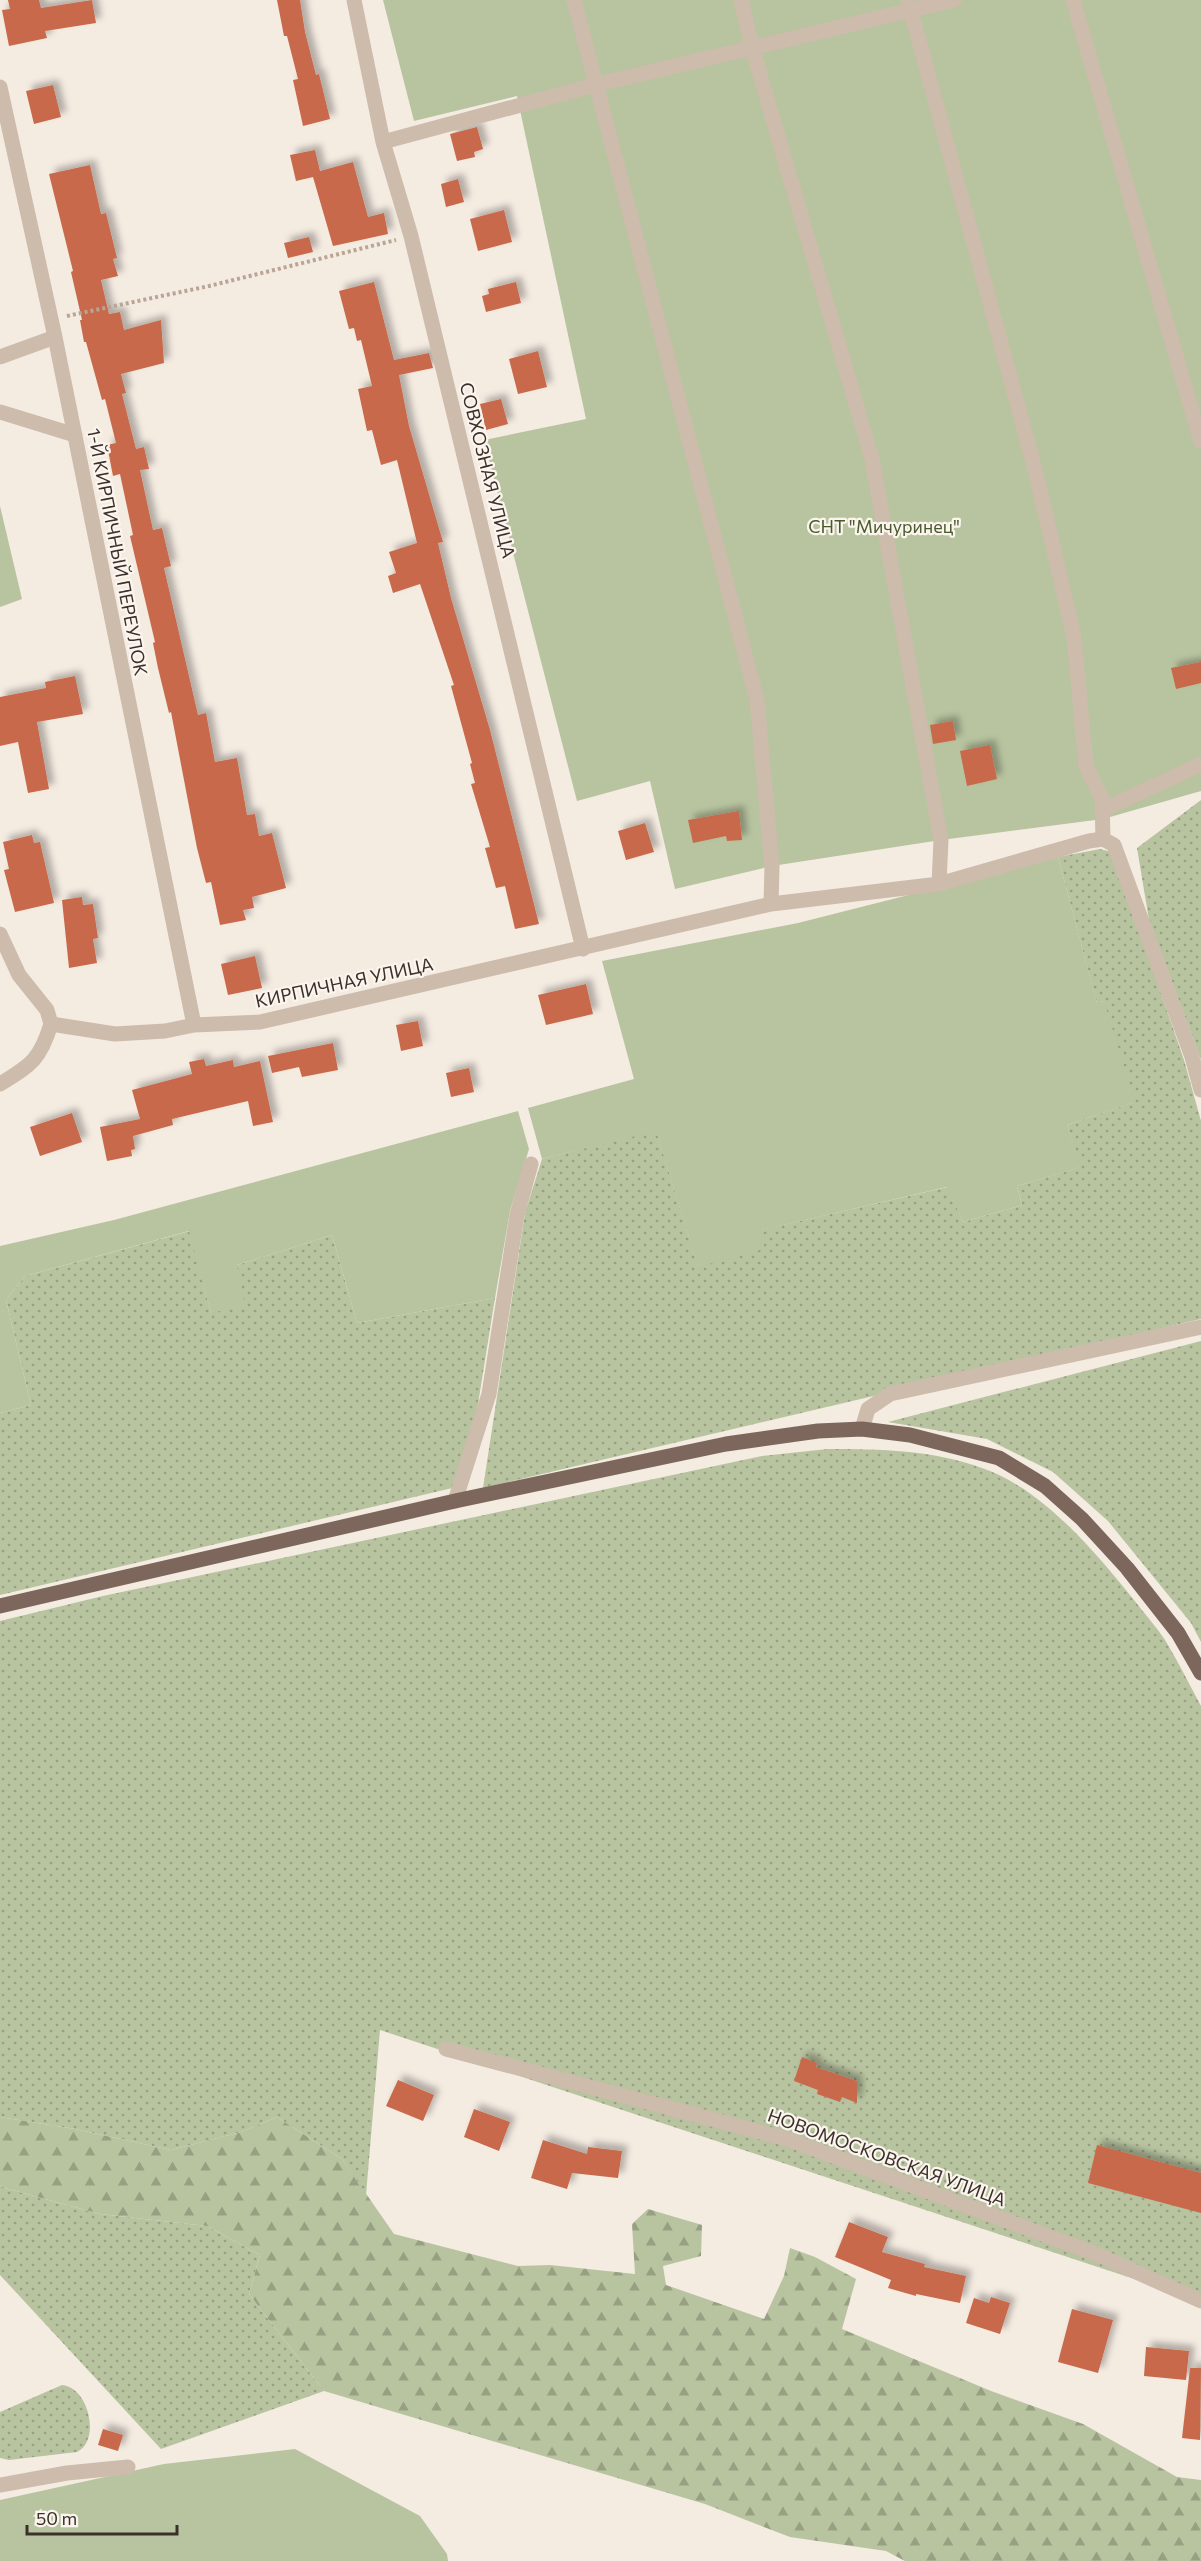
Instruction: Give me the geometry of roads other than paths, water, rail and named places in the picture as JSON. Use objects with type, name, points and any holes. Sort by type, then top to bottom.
[{"type":"main road","points":[[0,1606],[455,1501],[726,1444],[818,1431],[862,1429],[910,1435],[999,1458],[1045,1486],[1082,1519],[1127,1568],[1178,1633],[1201,1673]]},
{"type":"street","name":"СОВХОЗНАЯ УЛИЦА","points":[[354,0],[383,142],[411,236],[583,949]]},
{"type":"street","points":[[574,0],[757,700],[772,866],[771,904]]},
{"type":"street","points":[[741,0],[752,47],[872,459],[941,840],[939,884]]},
{"type":"street","points":[[383,142],[909,5],[954,0]]},
{"type":"street","points":[[1073,0],[1201,442]]},
{"type":"street","points":[[909,5],[1036,472],[1074,637],[1086,766],[1102,799],[1104,839],[1114,845],[1192,1057],[1201,1090]]},
{"type":"street","name":"1-Й КИРПИЧНЫЙ ПЕРЕУЛОК","points":[[0,87],[55,336],[194,1025]]},
{"type":"street","points":[[0,357],[55,336]]},
{"type":"street","points":[[0,412],[75,435]]},
{"type":"street","points":[[1103,810],[1201,764]]},
{"type":"street","name":"КИРПИЧНАЯ УЛИЦА","points":[[51,1024],[115,1034],[165,1031],[194,1025],[260,1022],[771,904],[939,884],[1089,841],[1104,839]]},
{"type":"street","points":[[0,934],[19,975],[47,1010],[51,1024],[44,1046],[30,1066],[0,1084]]},
{"type":"street","points":[[455,1501],[489,1394],[517,1215],[531,1164]]},
{"type":"street","points":[[862,1429],[868,1409],[890,1394],[1201,1327]]},
{"type":"street","name":"НОВОМОСКОВСКАЯ УЛИЦА","points":[[446,2049],[787,2139],[1096,2254],[1201,2301]]},
{"type":"street","points":[[0,2485],[67,2473],[128,2466]]},
{"type":"park label","name":"СНТ \"Мичуринец\"","points":[[884,526]]}]
